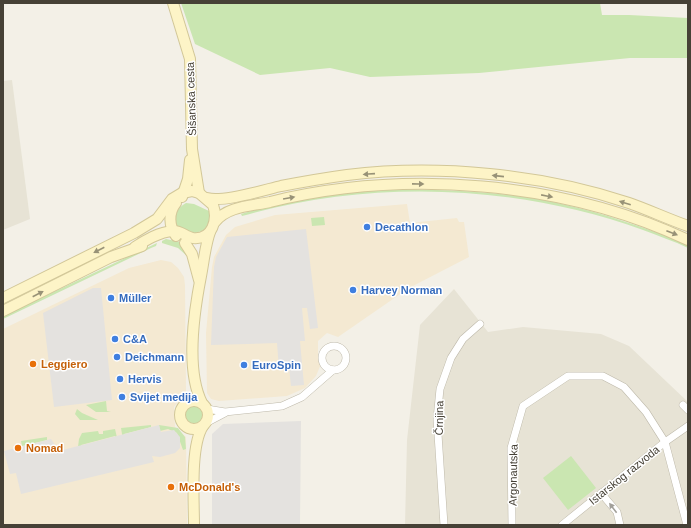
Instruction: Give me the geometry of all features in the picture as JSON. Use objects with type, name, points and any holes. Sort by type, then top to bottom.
[{"type":"main road","name":"Šišanska cesta","points":[[173,3],[190,59],[192,149],[188,179],[182,196]]},
{"type":"main road","name":"Šišanska cesta","points":[[192,149],[206,198],[217,224]]},
{"type":"main road","points":[[3,298],[134,233],[146,231],[161,224],[167,214],[172,199],[182,196],[232,200],[247,194],[347,175],[407,171],[462,172],[521,178],[580,190],[628,203],[688,226]]},
{"type":"main road","points":[[3,311],[111,257],[135,247],[150,238],[192,238],[214,235],[217,224],[224,213],[286,198],[349,188],[408,184],[463,185],[522,192],[577,202],[625,216],[688,240]]},
{"type":"main road","points":[[182,196],[192,197],[205,204],[206,198]]},
{"type":"main road","points":[[167,214],[178,237],[192,254],[200,284]]},
{"type":"main road","points":[[178,237],[194,244],[208,236]]},
{"type":"main road","points":[[195,451],[186,427],[182,424],[180,415],[182,407],[190,392],[194,376],[193,326],[208,236]]},
{"type":"main road","points":[[194,376],[208,418],[199,432],[195,451],[194,525]]},
{"type":"main road","points":[[185,403],[193,400],[205,406]]},
{"type":"main road","points":[[186,427],[194,429],[204,425]]},
{"type":"street","name":"Črnjina","points":[[444,525],[437,419],[440,389],[451,358],[463,339],[480,324]]},
{"type":"street","points":[[205,406],[226,412],[282,406],[294,402],[302,397],[333,370],[341,368],[345,361],[344,353],[338,347],[331,346],[325,350],[322,357],[324,364],[321,379]]},
{"type":"street","points":[[324,364],[333,370]]},
{"type":"street","name":"Argonautska","points":[[512,525],[511,448],[523,406],[568,376],[603,376],[624,387],[646,412],[665,442],[687,525]]},
{"type":"street","points":[[204,425],[226,412]]},
{"type":"street","name":"Istarskog razvoda","points":[[562,525],[665,442],[688,426]]},
{"type":"street","points":[[601,493],[617,512],[620,525]]},
{"type":"shaded area","points":[[12,80],[30,219],[3,230],[3,81]]},
{"type":"shaded area","points":[[407,204],[410,223],[457,218],[459,222],[464,222],[469,257],[409,288],[338,337],[327,333],[318,341],[318,356],[321,364],[316,376],[305,388],[287,396],[219,401],[211,399],[207,393],[206,333],[212,267],[214,257],[226,235],[235,227],[275,215]]},
{"type":"shaded area","points":[[306,229],[318,328],[310,329],[307,308],[302,308],[305,341],[300,341],[304,385],[291,386],[289,368],[279,369],[277,343],[211,345],[214,267],[216,257],[227,237]]},
{"type":"shaded area","points":[[161,260],[171,262],[178,268],[184,277],[185,285],[186,391],[174,407],[175,427],[186,437],[187,525],[3,525],[3,329],[129,268]]},
{"type":"shaded area","points":[[93,288],[101,288],[112,400],[54,407],[43,313]]},
{"type":"shaded area","points":[[454,289],[488,332],[523,327],[601,334],[629,346],[688,402],[688,525],[405,525],[407,440],[420,325]]},
{"type":"shaded area","points":[[301,421],[300,525],[212,525],[212,434],[223,424]]},
{"type":"shaded area","points":[[159,425],[161,432],[174,430],[180,437],[180,448],[175,453],[160,457],[152,456],[154,462],[21,494],[16,473],[10,474],[4,451],[51,439],[59,451]]},
{"type":"green space","points":[[181,3],[600,3],[602,15],[688,18],[688,58],[630,58],[479,73],[370,77],[330,68],[260,75],[195,44]]},
{"type":"green space","points":[[392,189],[477,192],[520,196],[541,200],[578,208],[624,221],[684,242],[688,245],[688,248],[643,230],[595,215],[545,203],[494,196],[443,192],[392,192],[341,196],[291,204],[242,216],[241,214],[297,200],[354,192]]},
{"type":"green space","points":[[186,203],[194,204],[209,211],[209,222],[205,230],[195,233],[177,227],[175,219],[178,210]]},
{"type":"green space","points":[[324,217],[325,225],[312,226],[311,218]]},
{"type":"green space","points":[[166,239],[180,242],[190,256],[187,256],[178,248],[162,243],[162,241]]},
{"type":"green space","points":[[157,243],[156,246],[3,319],[3,316]]},
{"type":"green space","points":[[106,401],[107,411],[111,412],[96,412],[86,405]]},
{"type":"green space","points":[[194,401],[204,405],[208,415],[204,425],[194,429],[184,425],[180,415],[184,405]]},
{"type":"green space","points":[[77,409],[82,413],[98,420],[80,420],[75,414]]},
{"type":"green space","points":[[151,425],[151,427],[124,434],[123,440],[121,428]]},
{"type":"green space","points":[[159,425],[178,428],[185,437],[186,449],[183,450],[177,433],[168,429],[160,431]]},
{"type":"green space","points":[[115,429],[118,442],[115,436],[81,445],[82,450],[78,447],[79,439],[82,433],[98,431],[99,434],[103,434],[103,431]]},
{"type":"green space","points":[[47,437],[47,440],[22,446],[21,441]]},
{"type":"green space","points":[[571,456],[596,488],[568,510],[543,478]]},
{"type":"place","name":"Decathlon","points":[[367,227]]},
{"type":"place","name":"Harvey Norman","points":[[353,290]]},
{"type":"place","name":"Müller","points":[[111,298]]},
{"type":"place","name":"C&A","points":[[115,339]]},
{"type":"place","name":"Deichmann","points":[[117,357]]},
{"type":"place","name":"Leggiero","points":[[33,364]]},
{"type":"place","name":"EuroSpin","points":[[244,365]]},
{"type":"place","name":"Hervis","points":[[120,379]]},
{"type":"place","name":"Svijet medija","points":[[122,397]]},
{"type":"place","name":"Nomad","points":[[18,448]]},
{"type":"place","name":"McDonald's","points":[[171,487]]}]
